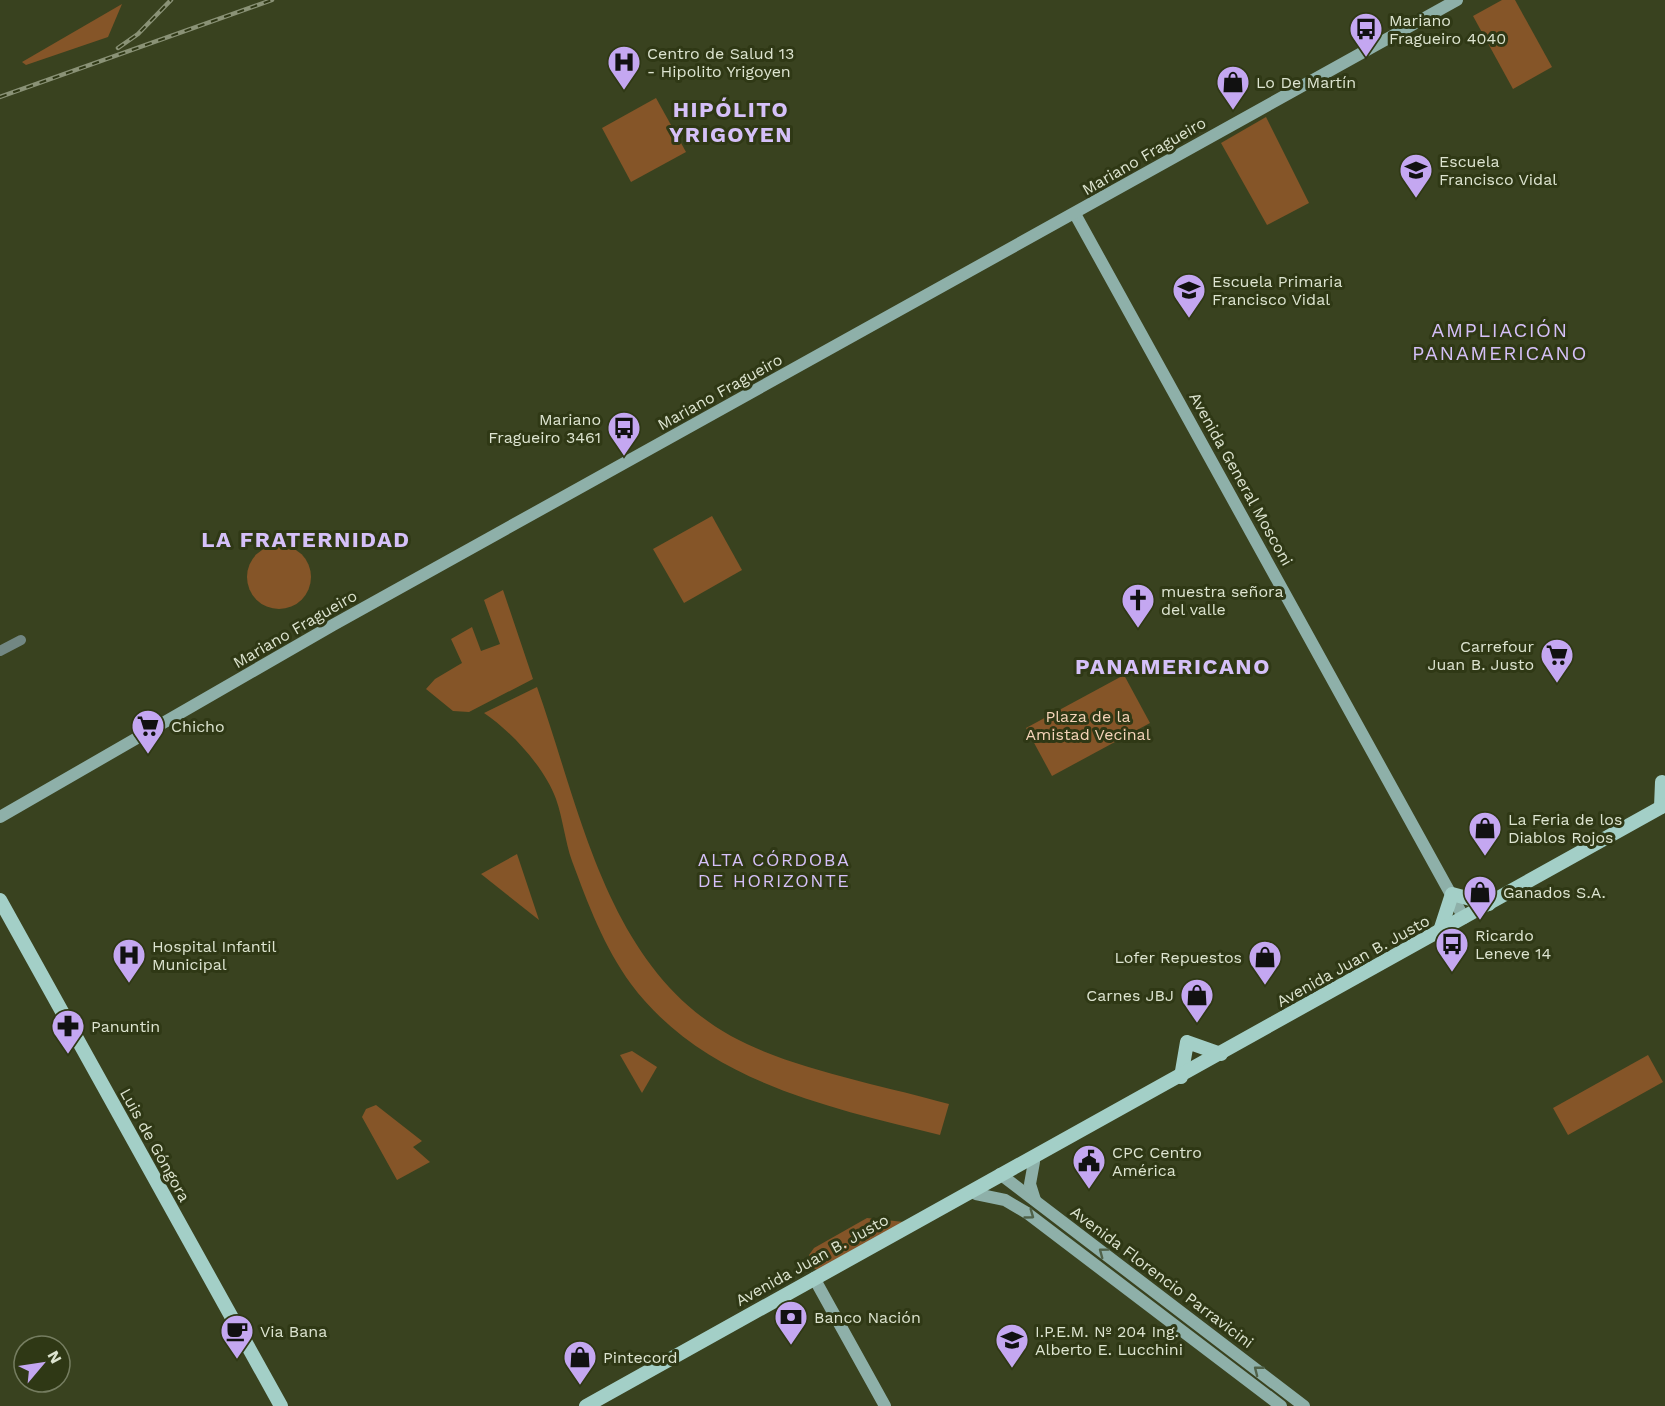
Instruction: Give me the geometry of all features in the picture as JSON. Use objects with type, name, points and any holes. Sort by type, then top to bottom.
[{"type":"main road","name":"Mariano Fragueiro","points":[[0,817],[333,625],[1457,0]]},
{"type":"main road","name":"Avenida General Mosconi","points":[[1075,214],[1464,918]]},
{"type":"main road","points":[[1662,782],[1663,806]]},
{"type":"main road","name":"Avenida Juan B. Justo","points":[[597,1406],[815,1281],[1003,1176],[1034,1162],[1056,1146],[1663,806]]},
{"type":"main road","points":[[1440,931],[1452,894],[1489,904]]},
{"type":"main road","name":"Luis de Góngora","points":[[0,900],[281,1406]]},
{"type":"main road","points":[[1181,1077],[1187,1042],[1221,1054]]},
{"type":"main road","name":"Avenida Juan B. Justo","points":[[586,1406],[976,1194],[1046,1148],[1056,1146]]},
{"type":"main road","points":[[1034,1162],[1030,1184],[1036,1201]]},
{"type":"main road","name":"Avenida Florencio Parravicini","points":[[1003,1176],[1304,1406]]},
{"type":"main road","name":"Avenida Florencio Parravicini","points":[[976,1194],[1005,1200],[1027,1213],[1281,1406]]},
{"type":"main road","points":[[815,1281],[885,1406]]},
{"type":"street","points":[[0,651],[21,640]]},
{"type":"green space","points":[[1502,0],[1515,0],[1552,67],[1513,89],[1473,16]]},
{"type":"green space","points":[[122,4],[108,37],[26,65],[22,62]]},
{"type":"green space","points":[[656,98],[686,152],[631,182],[602,128]]},
{"type":"green space","points":[[1266,117],[1309,203],[1267,225],[1221,143]]},
{"type":"green space","points":[[712,516],[742,570],[684,603],[653,549]]},
{"type":"green space","points":[[279,545],[297,551],[305,559],[311,577],[305,595],[297,603],[279,609],[261,603],[253,595],[247,577],[253,559],[261,551]]},
{"type":"green space","points":[[503,590],[533,679],[469,712],[453,711],[426,689],[435,679],[462,663],[451,639],[472,627],[481,651],[500,644],[484,600]]},
{"type":"green space","name":"Plaza de la Amistad Vecinal","points":[[1124,675],[1150,723],[1052,776],[1026,728]]},
{"type":"green space","points":[[537,687],[585,834],[604,882],[627,928],[655,970],[689,1006],[731,1036],[755,1048],[809,1067],[949,1104],[940,1135],[813,1101],[771,1086],[732,1067],[694,1045],[661,1017],[631,984],[605,940],[591,909],[572,861],[551,787],[526,751],[484,713]]},
{"type":"green space","points":[[517,854],[539,920],[481,874]]},
{"type":"green space","points":[[632,1051],[657,1067],[642,1093],[620,1055]]},
{"type":"green space","points":[[1648,1055],[1663,1082],[1568,1135],[1553,1108]]},
{"type":"green space","points":[[376,1105],[422,1141],[413,1147],[430,1162],[397,1180],[362,1117],[366,1109]]},
{"type":"green space","points":[[867,1218],[904,1222],[817,1270],[812,1267],[809,1255],[814,1248]]},
{"type":"railway","points":[[118,48],[138,34],[171,0]]},
{"type":"railway","points":[[0,97],[272,0]]},
{"type":"place","name":"Mariano Fragueiro 4040","points":[[1366,58]]},
{"type":"place","name":"Centro de Salud 13 - Hipolito Yrigoyen","points":[[624,91]]},
{"type":"place","name":"Lo De Martín","points":[[1233,111]]},
{"type":"place","name":"Escuela Francisco Vidal","points":[[1416,199]]},
{"type":"place","name":"Escuela Primaria Francisco Vidal","points":[[1189,319]]},
{"type":"place","name":"Mariano Fragueiro 3461","points":[[624,457]]},
{"type":"place","name":"muestra señora del valle","points":[[1138,629]]},
{"type":"place","name":"Carrefour Juan B. Justo","points":[[1557,684]]},
{"type":"place","name":"Chicho","points":[[148,755]]},
{"type":"place","name":"La Feria de los Diablos Rojos","points":[[1485,857]]},
{"type":"place","name":"Ganados S.A.","points":[[1480,921]]},
{"type":"place","name":"Ricardo Leneve 14","points":[[1452,973]]},
{"type":"place","name":"Hospital Infantil Municipal","points":[[129,984]]},
{"type":"place","name":"Lofer Repuestos","points":[[1265,986]]},
{"type":"place","name":"Carnes JBJ","points":[[1197,1024]]},
{"type":"place","name":"Panuntin","points":[[68,1055]]},
{"type":"place","name":"CPC Centro América","points":[[1089,1190]]},
{"type":"place","name":"Banco Nación","points":[[791,1346]]},
{"type":"place","name":"Via Bana","points":[[237,1360]]},
{"type":"place","name":"I.P.E.M. Nº 204 Ing. Alberto E. Lucchini","points":[[1012,1369]]},
{"type":"place","name":"Pintecord","points":[[580,1386]]},
{"type":"district","name":"HIPÓLITO YRIGOYEN","points":[[731,122]]},
{"type":"district","name":"AMPLIACIÓN PANAMERICANO","points":[[1500,342]]},
{"type":"district","name":"LA FRATERNIDAD","points":[[306,539]]},
{"type":"district","name":"PANAMERICANO","points":[[1173,666]]},
{"type":"district","name":"ALTA CÓRDOBA DE HORIZONTE","points":[[774,869]]}]
